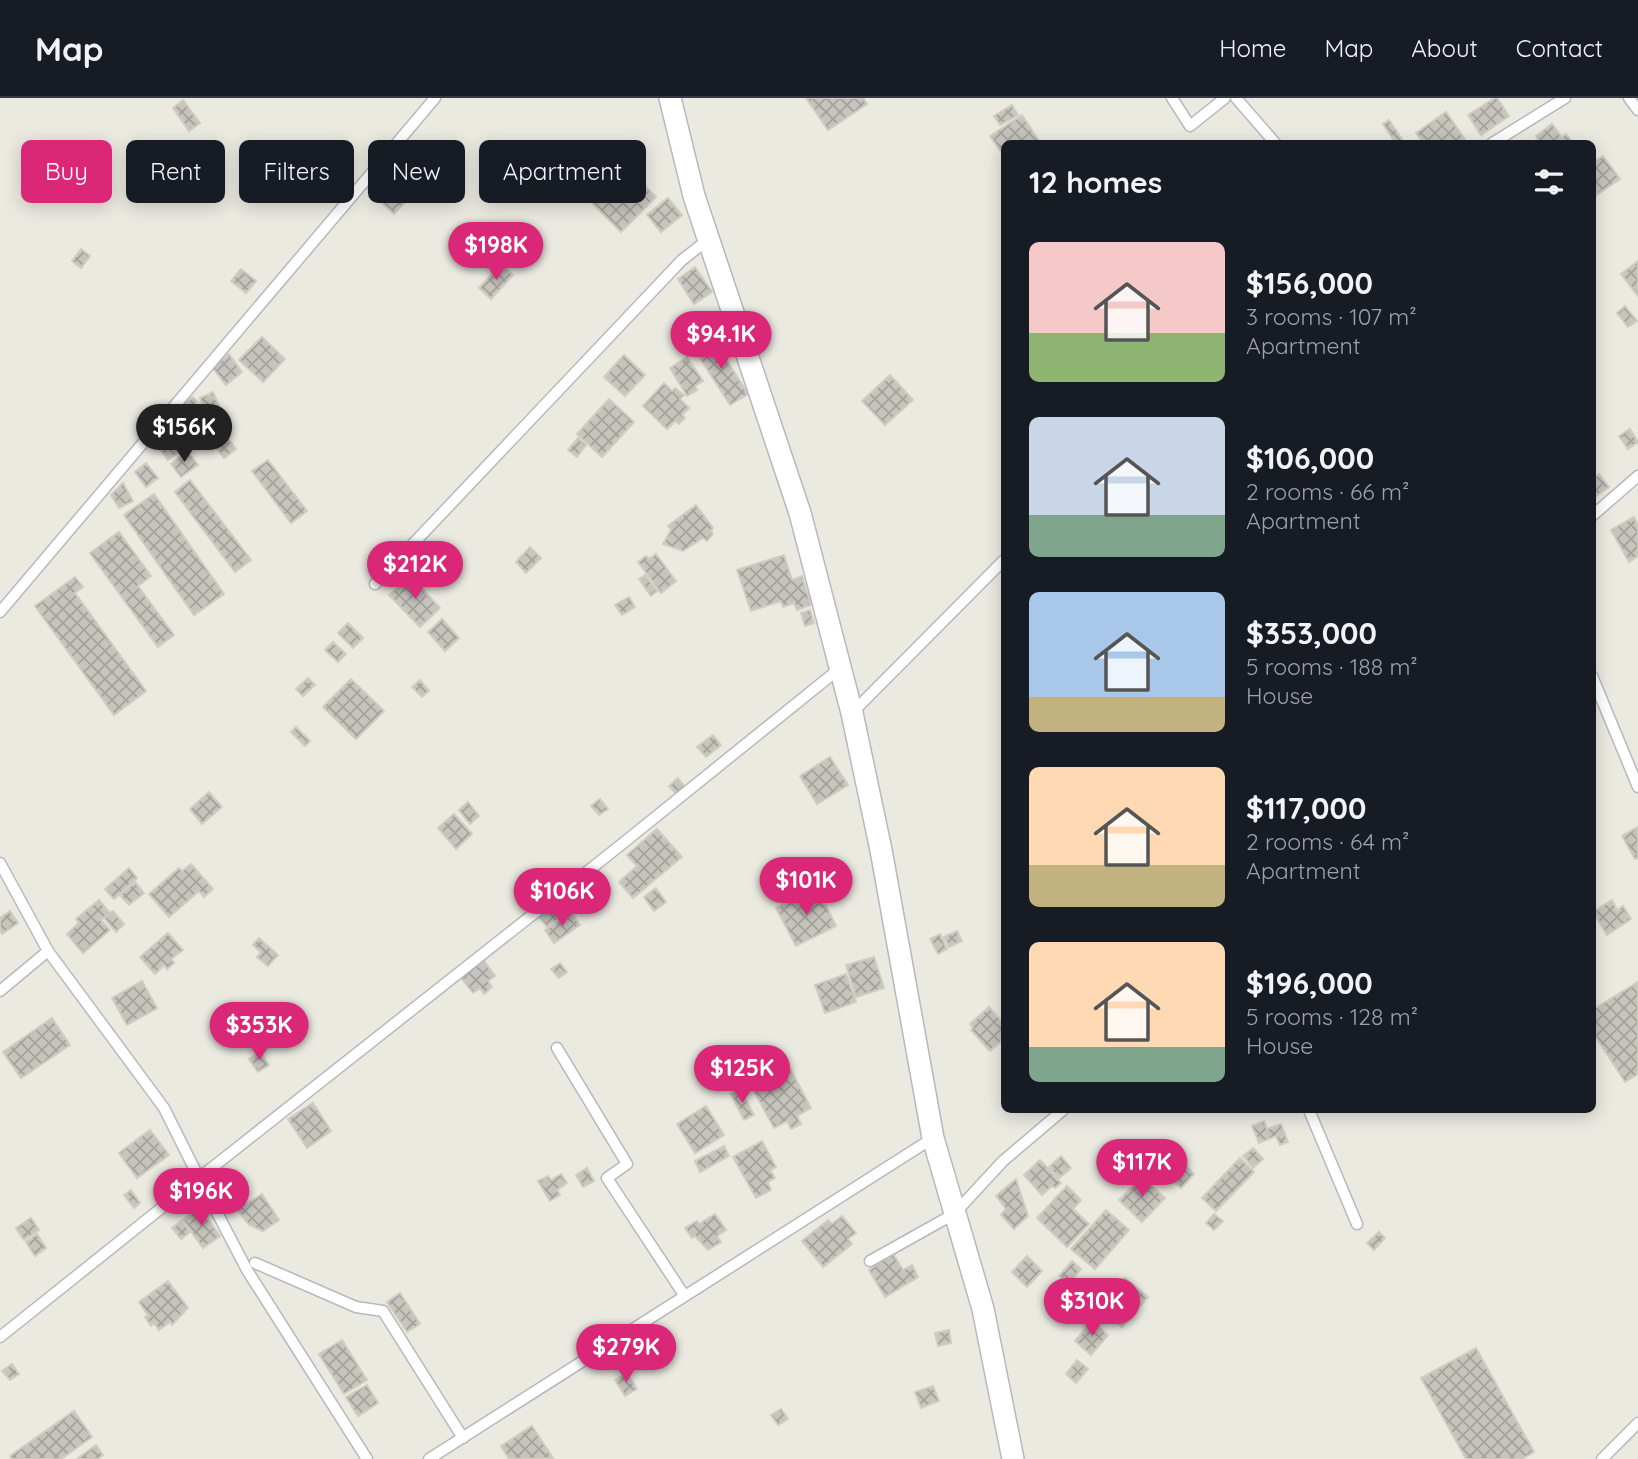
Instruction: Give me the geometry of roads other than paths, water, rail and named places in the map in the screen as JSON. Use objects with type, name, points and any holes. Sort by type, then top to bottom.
[{"type":"street","points":[[670,98],[694,195],[800,513],[852,713],[881,850],[933,1138],[983,1309],[1008,1456]]},
{"type":"lane","points":[[0,612],[435,98]]},
{"type":"lane","points":[[1172,98],[1190,125],[1225,98]]},
{"type":"lane","points":[[1236,98],[1273,140]]},
{"type":"lane","points":[[1497,140],[1565,98]]},
{"type":"lane","points":[[1629,98],[1638,110]]},
{"type":"lane","points":[[375,584],[682,260],[709,239]]},
{"type":"lane","points":[[1596,513],[1638,477]]},
{"type":"lane","points":[[852,713],[1001,563]]},
{"type":"lane","points":[[0,1337],[607,856],[839,668]]},
{"type":"lane","points":[[1596,686],[1638,787]]},
{"type":"lane","points":[[0,863],[48,951],[164,1108],[247,1269],[367,1459]]},
{"type":"lane","points":[[0,991],[48,951]]},
{"type":"lane","points":[[557,1048],[627,1164],[607,1178],[684,1295]]},
{"type":"lane","points":[[870,1261],[954,1214],[1003,1161],[1059,1113]]},
{"type":"lane","points":[[1310,1113],[1357,1224]]},
{"type":"lane","points":[[429,1459],[933,1138]]},
{"type":"lane","points":[[255,1263],[356,1307],[383,1311],[463,1438]]},
{"type":"lane","points":[[1602,1459],[1638,1423]]}]
